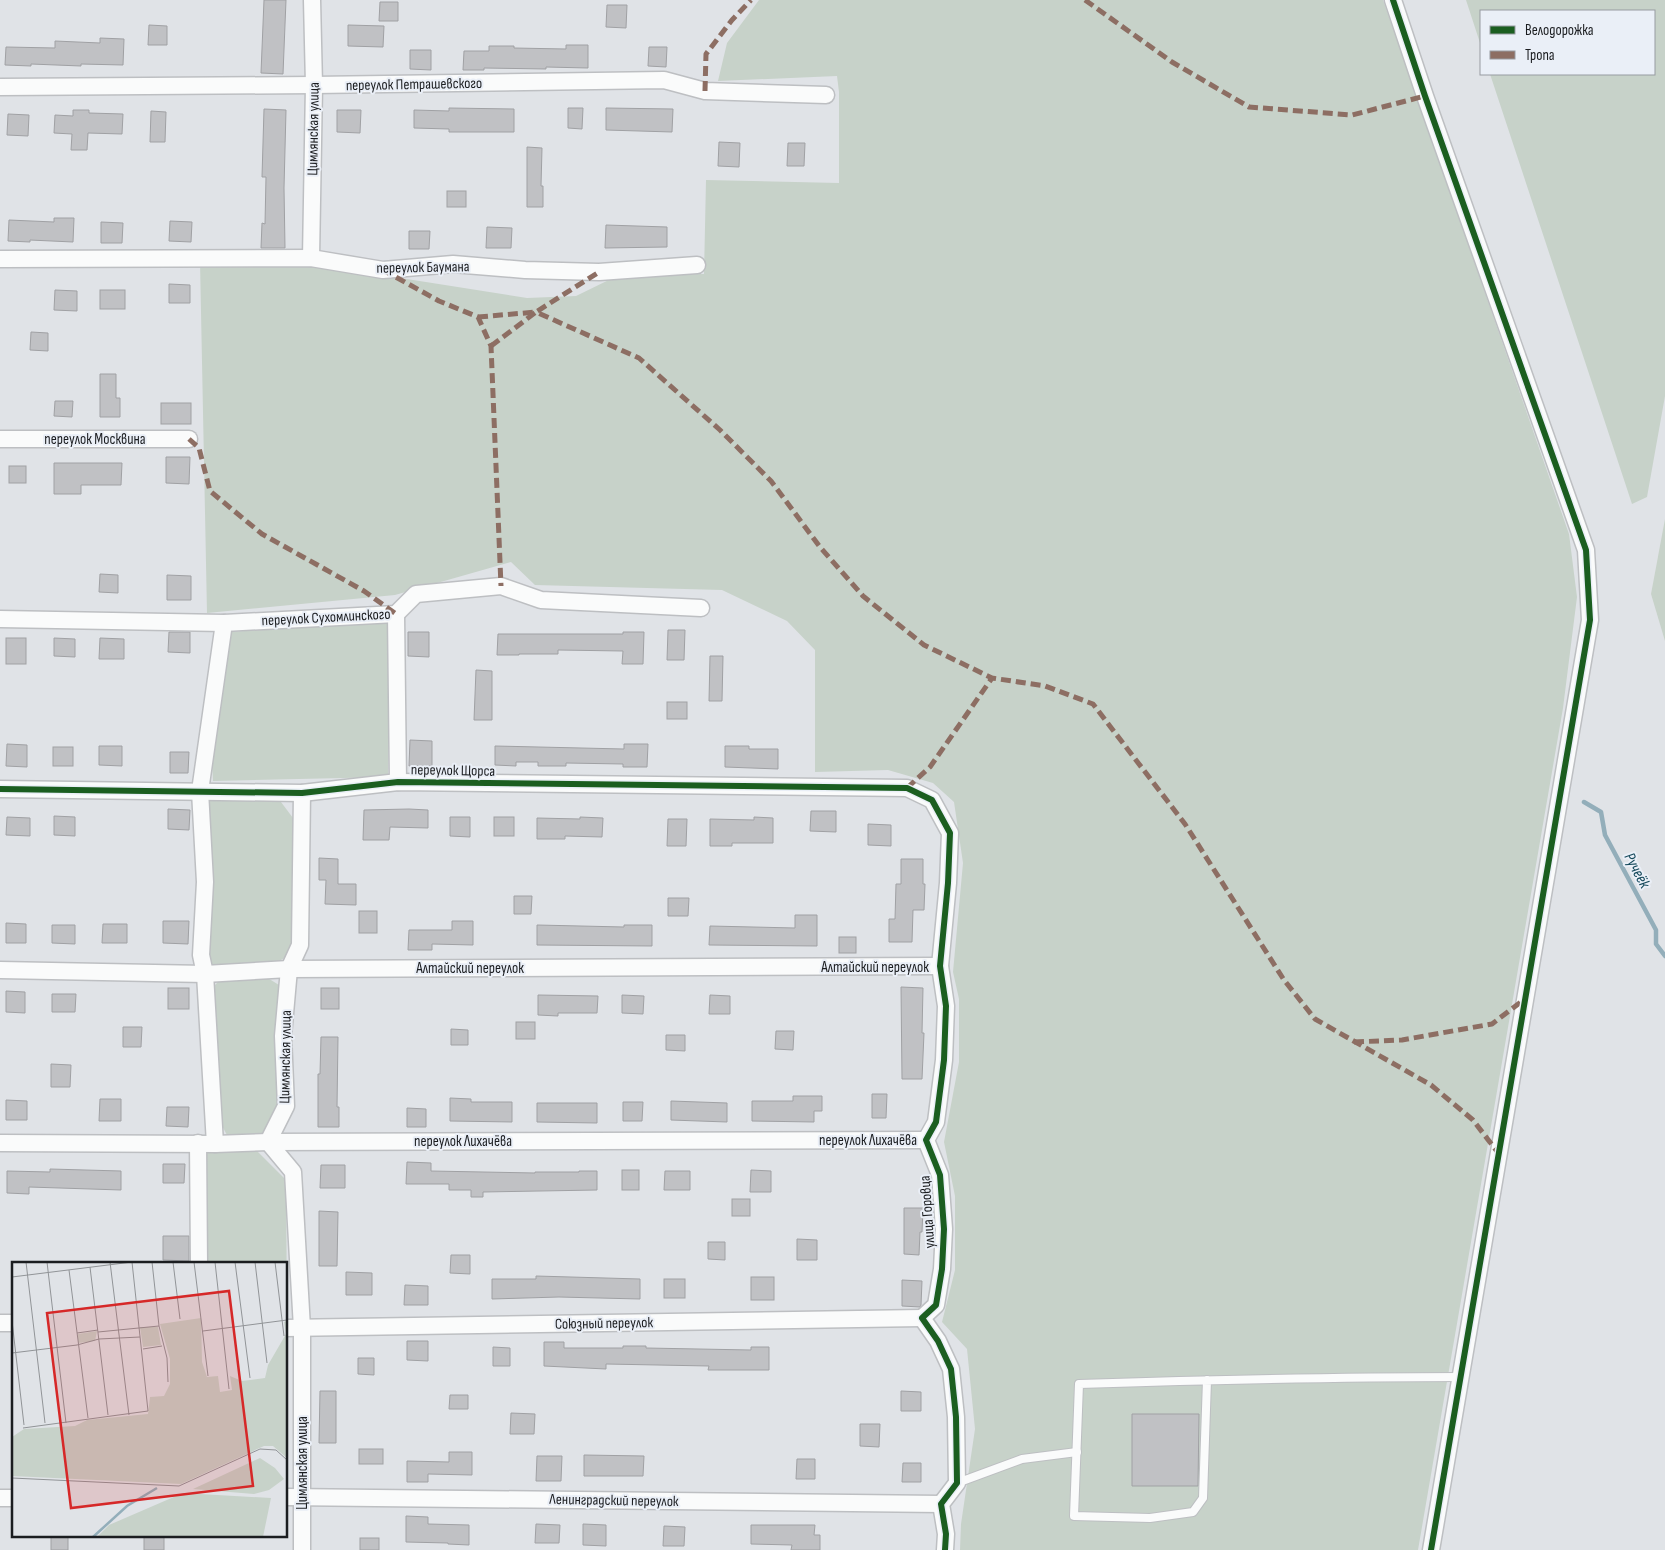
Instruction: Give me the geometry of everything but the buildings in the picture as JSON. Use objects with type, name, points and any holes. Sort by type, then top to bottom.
[{"type":"street","name":"Цимлянская улица","points":[[311,258],[314,85],[312,0]]},
{"type":"street","points":[[1393,0],[1428,106],[1586,550],[1590,620],[1431,1550]]},
{"type":"street","name":"переулок Петрашевского","points":[[0,87],[664,80],[705,91],[826,95]]},
{"type":"street","name":"переулок Баумана","points":[[0,260],[311,258],[383,270],[453,264],[525,270],[599,272],[697,265]]},
{"type":"street","name":"переулок Москвина","points":[[0,439],[189,439]]},
{"type":"street","name":"переулок Сухомлинского","points":[[0,619],[224,622],[396,614],[416,594],[501,586],[541,600],[701,608]]},
{"type":"street","points":[[396,614],[398,782]]},
{"type":"street","points":[[215,1144],[205,974],[201,955],[205,882],[200,791],[224,622]]},
{"type":"street","name":"переулок Щорса","points":[[0,789],[302,793],[398,782],[907,788],[932,800],[950,833],[948,883],[940,966]]},
{"type":"street","name":"Цимлянская улица","points":[[302,793],[300,945],[289,969],[283,1036],[286,1106],[268,1142],[293,1172],[294,1496],[302,1550]]},
{"type":"street","points":[[926,1140],[936,1122],[944,1060],[946,1006],[940,966]]},
{"type":"street","name":"Алтайский переулок","points":[[0,970],[205,974],[289,969],[940,966]]},
{"type":"street","name":"переулок Лихачёва","points":[[0,1143],[215,1144],[268,1142],[926,1140]]},
{"type":"street","name":"улица Горовца","points":[[922,1318],[936,1305],[942,1269],[944,1229],[940,1176],[926,1140]]},
{"type":"street","points":[[198,1143],[199,1262]]},
{"type":"street","points":[[922,1318],[938,1341],[951,1369],[956,1417],[958,1483],[941,1504],[946,1534],[945,1550]]},
{"type":"street","name":"Союзный переулок","points":[[294,1328],[922,1318]]},
{"type":"street","name":"Ленинградский переулок","points":[[294,1496],[941,1504]]},
{"type":"lane","points":[[1207,1380],[1203,1498],[1193,1512],[1150,1518],[1074,1516],[1079,1384],[1207,1380],[1341,1377],[1461,1377]]},
{"type":"lane","points":[[958,1483],[1022,1459],[1077,1452]]},
{"type":"shaded area","points":[[759,0],[1383,0],[1569,534],[1577,597],[1563,708],[1418,1550],[960,1550],[961,1524],[975,1429],[967,1349],[942,1322],[955,1270],[955,1196],[944,1142],[959,1062],[959,999],[953,972],[963,863],[954,802],[933,783],[888,770],[815,772],[815,650],[787,621],[722,590],[535,585],[511,562],[395,595],[207,613],[200,261],[318,265],[527,298],[576,296],[619,275],[704,274],[706,180],[839,183],[839,92],[837,76],[718,81],[727,43]]},
{"type":"shaded area","points":[[1466,0],[1665,0],[1665,396],[1647,497],[1632,504],[1490,75],[1655,75],[1655,10],[1480,10],[1480,43]]},
{"type":"shaded area","points":[[1665,519],[1665,641],[1651,594]]},
{"type":"shaded area","points":[[389,622],[388,777],[213,781],[212,763],[230,632]]},
{"type":"shaded area","points":[[269,796],[281,802],[293,818],[296,932],[292,949],[286,957],[271,963],[209,966],[204,799]]},
{"type":"shaded area","points":[[266,977],[279,985],[280,1102],[264,1132],[252,1137],[228,1137],[219,1120],[212,988],[219,981]]},
{"type":"shaded area","points":[[231,1148],[257,1151],[286,1180],[287,1262],[205,1262],[206,1153]]},
{"type":"waterway","name":"Ручеёк","points":[[1584,802],[1601,812],[1605,835],[1656,930],[1656,944],[1665,956]]},
{"type":"marked path","points":[[705,91],[706,54],[732,20],[751,0]]},
{"type":"marked path","points":[[1085,0],[1172,62],[1249,107],[1352,115],[1425,96]]},
{"type":"marked path","points":[[383,270],[439,301],[478,317],[491,346],[501,586]]},
{"type":"marked path","points":[[478,317],[536,312],[599,272]]},
{"type":"marked path","points":[[491,346],[536,312],[639,358],[720,430],[771,481],[820,547],[863,596],[924,645],[992,678],[1045,686],[1093,704],[1185,824],[1284,980],[1315,1019],[1431,1085],[1473,1120],[1499,1154]]},
{"type":"marked path","points":[[189,439],[199,448],[210,491],[262,534],[364,591],[396,614]]},
{"type":"marked path","points":[[907,788],[930,767],[992,678]]},
{"type":"marked path","points":[[1354,1042],[1402,1040],[1492,1024],[1526,998]]},
{"type":"cycle path","points":[[1393,0],[1425,96],[1586,550],[1590,620],[1431,1550]]},
{"type":"cycle path","points":[[0,789],[302,793],[398,782],[907,788],[932,800],[950,833],[948,883],[940,966],[946,1006],[944,1060],[936,1122],[926,1140],[940,1175],[944,1229],[942,1269],[936,1305],[922,1318],[938,1341],[951,1369],[956,1417],[957,1483],[941,1504],[946,1534],[945,1550]]}]
